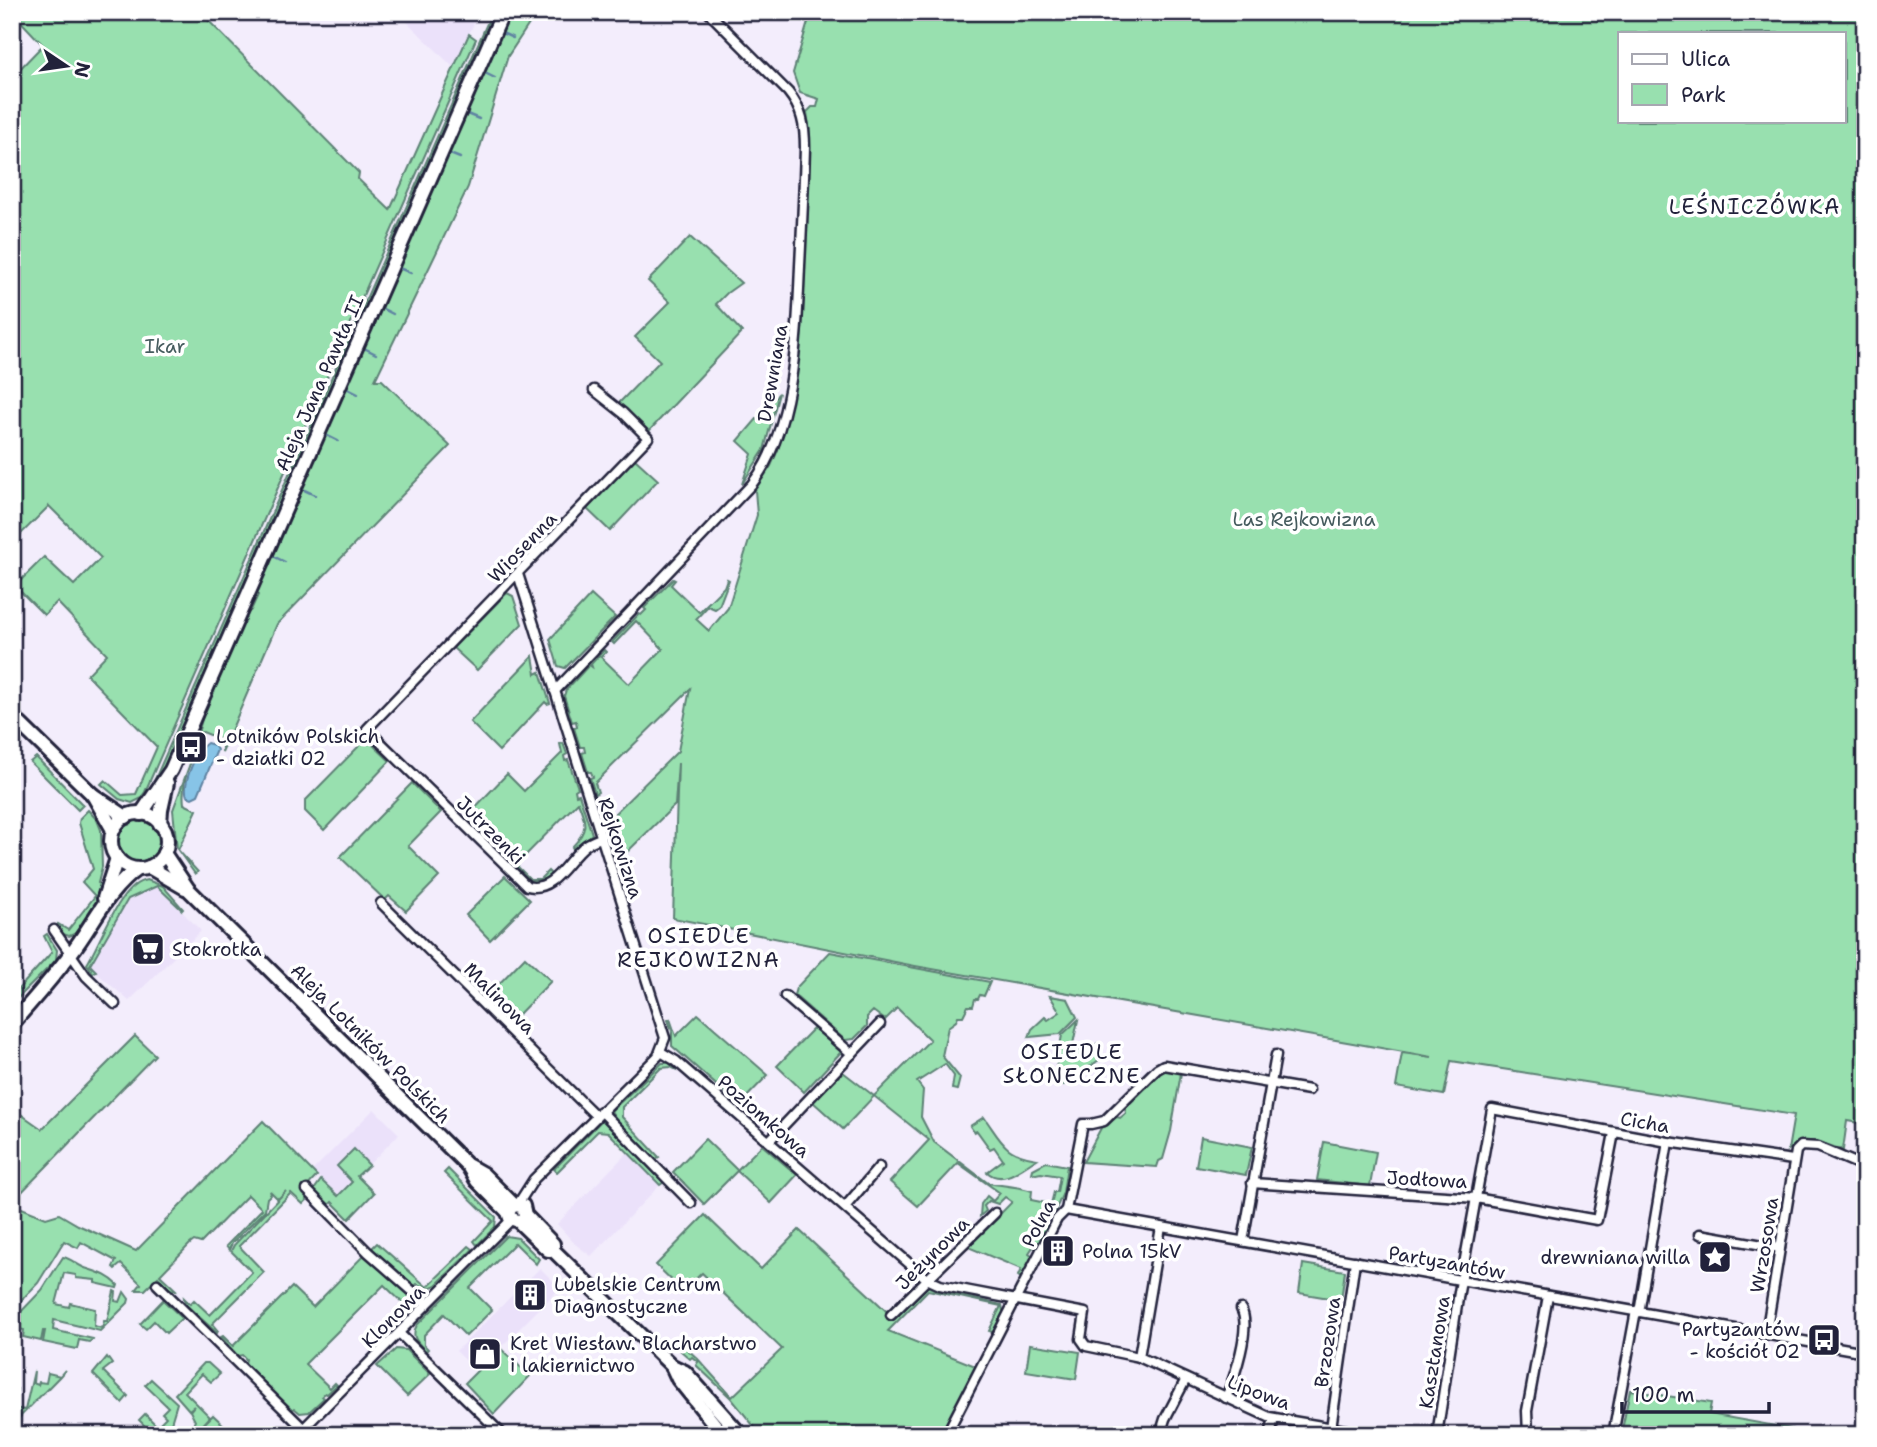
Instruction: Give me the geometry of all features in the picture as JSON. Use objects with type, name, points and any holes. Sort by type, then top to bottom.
[{"type":"street","name":"Aleja Jana Pawła II","points":[[160,824],[171,770],[503,12]]},
{"type":"street","name":"Drewniana","points":[[555,691],[757,478],[773,449],[787,394],[797,340],[805,147],[803,121],[797,103],[789,92],[708,12]]},
{"type":"street","name":"Wiosenna","points":[[367,729],[648,438],[594,390]]},
{"type":"street","name":"Rejkowizna","points":[[518,574],[664,1033],[661,1052]]},
{"type":"street","points":[[12,716],[93,794],[127,817]]},
{"type":"street","name":"Jutrzenki","points":[[367,729],[527,886],[542,887],[585,846],[601,838]]},
{"type":"street","name":"Aleja Jana Pawła II","points":[[141,814],[171,770]]},
{"type":"street","points":[[93,794],[113,830],[111,845],[117,858],[124,865],[143,868]]},
{"type":"street","points":[[12,1024],[70,955],[102,906],[125,878],[158,862],[164,853],[166,840],[160,824],[153,817],[141,814],[127,817],[113,830]]},
{"type":"street","name":"Aleja Lotników Polskich","points":[[164,853],[188,889],[468,1166],[483,1174],[516,1213],[553,1244],[553,1250],[673,1366],[685,1372],[740,1435]]},
{"type":"street","points":[[102,906],[117,858]]},
{"type":"street","name":"Aleja Lotników Polskich","points":[[143,868],[188,889]]},
{"type":"street","name":"Malinowa","points":[[381,903],[691,1203]]},
{"type":"street","points":[[54,930],[86,976],[115,1004]]},
{"type":"street","points":[[785,996],[852,1054]]},
{"type":"street","points":[[769,1141],[880,1024]]},
{"type":"street","points":[[516,1213],[534,1180],[661,1052]]},
{"type":"street","name":"Poziomkowa","points":[[661,1052],[676,1061],[928,1279],[1015,1301]]},
{"type":"street","points":[[1242,1241],[1276,1055]]},
{"type":"street","name":"Polna","points":[[946,1435],[1057,1219],[1066,1210],[1083,1124],[1104,1121],[1161,1066],[1270,1083]]},
{"type":"street","points":[[1270,1083],[1309,1090]]},
{"type":"street","name":"Cicha","points":[[1492,1109],[1614,1133],[1793,1160]]},
{"type":"street","name":"Kasztanowa","points":[[1437,1435],[1461,1280],[1492,1109]]},
{"type":"street","name":"Jodłowa","points":[[1252,1183],[1476,1198],[1597,1220],[1614,1133]]},
{"type":"street","points":[[1613,1435],[1668,1142]]},
{"type":"street","points":[[1793,1160],[1801,1146],[1809,1146],[1837,1154],[1865,1167]]},
{"type":"street","name":"Wrzosowa","points":[[1766,1334],[1793,1160]]},
{"type":"street","points":[[845,1206],[879,1167]]},
{"type":"street","points":[[307,1190],[368,1252],[427,1304]]},
{"type":"street","name":"Partyzantów","points":[[1066,1210],[1865,1352]]},
{"type":"street","name":"Klonowa","points":[[304,1433],[516,1213]]},
{"type":"street","name":"Jeżynowa","points":[[891,1315],[995,1213]]},
{"type":"street","points":[[1139,1357],[1161,1227]]},
{"type":"street","points":[[1700,1234],[1780,1248]]},
{"type":"street","name":"Brzozowa","points":[[1331,1428],[1355,1261]]},
{"type":"street","points":[[156,1284],[304,1433]]},
{"type":"street","points":[[1528,1435],[1527,1410],[1548,1296]]},
{"type":"street","name":"Lipowa","points":[[1015,1301],[1085,1313],[1081,1339],[1084,1345],[1139,1357],[1274,1418],[1374,1435]]},
{"type":"street","points":[[1226,1398],[1241,1349],[1245,1316],[1241,1309]]},
{"type":"street","points":[[399,1333],[503,1435]]},
{"type":"street","name":"Aleja Lotników Polskich","points":[[673,1366],[678,1379],[723,1435]]},
{"type":"street","points":[[1160,1435],[1165,1419],[1186,1379]]},
{"type":"street","points":[[1270,1435],[1274,1418]]},
{"type":"shaded area","points":[[397,12],[479,12],[454,68]]},
{"type":"shaded area","points":[[157,886],[201,931],[129,1001],[89,966],[128,899]]},
{"type":"shaded area","points":[[374,1109],[399,1134],[338,1196],[312,1171]]},
{"type":"shaded area","points":[[628,1152],[660,1185],[591,1256],[575,1244],[557,1224]]},
{"type":"shaded area","points":[[540,1268],[560,1288],[477,1371],[456,1351]]},
{"type":"green space","name":"Ikar","points":[[12,12],[200,12],[359,173],[358,179],[390,210],[469,34],[476,39],[320,393],[313,391],[312,394],[318,396],[145,792],[140,799],[132,803],[119,799],[101,784],[105,780],[122,795],[136,794],[157,747],[87,675],[107,654],[57,602],[44,615],[15,586],[44,557],[74,585],[101,558],[49,506],[21,534],[12,526],[12,77],[43,45]]},
{"type":"green space","points":[[492,12],[496,12],[177,741],[148,795]]},
{"type":"green space","points":[[510,12],[537,12],[508,56],[468,187],[375,380],[382,380],[450,446],[277,624],[222,752],[222,740],[203,732],[198,733],[206,705],[245,615],[251,610],[258,595],[256,590]]},
{"type":"green space","name":"Las Rejkowizna","points":[[811,12],[1865,12],[1865,1124],[1847,1121],[1843,1150],[1808,1141],[1788,1150],[1794,1115],[1451,1061],[1444,1095],[1396,1087],[1402,1053],[1432,1057],[915,966],[673,918],[678,763],[675,805],[620,859],[626,878],[622,879],[614,854],[618,852],[616,847],[612,848],[601,812],[604,811],[608,820],[678,751],[690,689],[595,783],[598,792],[595,794],[590,778],[593,777],[591,772],[588,772],[582,753],[585,752],[584,747],[580,747],[574,728],[577,727],[576,721],[572,722],[564,696],[566,690],[589,665],[592,667],[591,664],[604,650],[606,652],[601,657],[629,684],[663,649],[636,621],[614,644],[612,642],[646,610],[644,608],[673,579],[675,580],[671,585],[699,612],[724,587],[727,579],[729,580],[719,606],[715,609],[708,606],[696,619],[709,631],[728,608],[757,515],[755,490],[778,450],[797,368],[802,331],[810,134],[807,112],[812,107],[817,107],[819,99],[800,93],[793,73]]},
{"type":"green space","points":[[690,237],[741,283],[716,304],[742,332],[649,431],[619,403],[660,361],[635,337],[670,302],[648,281]]},
{"type":"green space","points":[[779,393],[764,450],[742,484],[752,454],[738,441]]},
{"type":"green space","points":[[635,459],[658,480],[610,531],[587,509]]},
{"type":"green space","points":[[507,593],[513,596],[522,624],[477,670],[453,648]]},
{"type":"green space","points":[[591,595],[615,617],[565,668],[558,666],[550,639]]},
{"type":"green space","points":[[533,656],[536,674],[540,672],[550,703],[545,702],[499,751],[470,722]]},
{"type":"green space","points":[[371,743],[390,761],[324,830],[305,811],[305,801],[361,744]]},
{"type":"green space","points":[[563,743],[567,754],[564,756],[565,761],[568,760],[578,788],[575,790],[576,795],[579,794],[592,834],[575,851],[572,847],[581,836],[584,826],[578,802],[516,865],[530,879],[540,879],[548,871],[552,875],[541,882],[531,882],[512,868],[515,865],[467,816],[507,774],[524,791],[562,753],[560,744]]},
{"type":"green space","points":[[36,757],[83,805],[78,810],[30,762]]},
{"type":"green space","points":[[188,769],[184,804],[197,810],[178,850],[198,872],[195,874],[177,849],[173,810]]},
{"type":"green space","points":[[412,783],[441,812],[408,846],[439,877],[406,911],[389,896],[385,900],[340,857]]},
{"type":"green space","points":[[88,810],[101,830],[102,867],[98,883],[103,886],[86,922],[81,929],[69,936],[63,934],[58,924],[68,930],[95,896],[82,882],[93,869],[79,823]]},
{"type":"green space","points":[[139,820],[154,826],[160,841],[154,856],[139,862],[124,856],[118,841],[124,826]]},
{"type":"green space","points":[[505,876],[530,900],[490,940],[466,915]]},
{"type":"green space","points":[[147,880],[163,886],[183,909],[157,886],[128,899],[90,965],[96,971],[93,973],[87,964],[112,915],[128,891]]},
{"type":"green space","points":[[47,934],[57,950],[56,960],[17,999],[12,1000],[12,996],[52,952],[44,936]]},
{"type":"green space","points":[[830,952],[990,982],[984,996],[980,995],[975,999],[973,1006],[968,1006],[963,1016],[958,1016],[948,1027],[942,1056],[960,1078],[957,1090],[952,1089],[954,1076],[945,1064],[917,1082],[923,1090],[921,1117],[934,1142],[988,1183],[1032,1191],[1031,1200],[1051,1204],[1060,1176],[1032,1173],[1033,1169],[1046,1162],[1067,1166],[1063,1193],[1055,1211],[1051,1211],[1044,1224],[1048,1226],[1037,1248],[1033,1247],[1029,1253],[1033,1256],[1021,1278],[1018,1276],[1021,1269],[968,1247],[1012,1202],[1005,1197],[998,1204],[989,1201],[984,1206],[986,1211],[980,1216],[981,1204],[987,1196],[993,1201],[1000,1193],[958,1163],[918,1206],[890,1182],[929,1140],[874,1096],[930,1040],[897,1008],[885,1020],[873,1011],[867,1017],[867,1026],[854,1039],[845,1040],[794,995],[796,988]]},
{"type":"green space","points":[[525,957],[551,981],[514,1019],[489,994]]},
{"type":"green space","points":[[1050,996],[1068,999],[1077,1017],[1060,1034],[1029,1037],[1032,1029],[1045,1017],[1048,1020],[1060,1012]]},
{"type":"green space","points":[[698,1014],[768,1075],[739,1105],[672,1046],[672,1031],[668,1020],[670,1019],[676,1036]]},
{"type":"green space","points":[[1078,1020],[1072,1049],[1085,1052],[1098,1043],[1099,1060],[1064,1085],[1057,1083],[1055,1074],[1062,1035]]},
{"type":"green space","points":[[814,1028],[841,1052],[804,1092],[777,1066]]},
{"type":"green space","points":[[135,1036],[155,1055],[12,1202],[12,1108],[42,1129]]},
{"type":"green space","points":[[662,1063],[669,1063],[677,1070],[671,1067],[661,1068],[622,1107],[622,1117],[659,1157],[654,1160],[611,1111]]},
{"type":"green space","points":[[1162,1070],[1181,1073],[1171,1131],[1163,1159],[1157,1167],[1083,1162],[1101,1128],[1126,1113],[1125,1109],[1129,1103]]},
{"type":"green space","points":[[843,1072],[874,1096],[843,1129],[813,1102]]},
{"type":"green space","points":[[984,1117],[1010,1150],[1037,1159],[1006,1176],[993,1176],[987,1172],[1003,1160],[994,1147],[990,1149],[970,1126]]},
{"type":"green space","points":[[602,1120],[606,1121],[664,1182],[660,1185],[608,1132],[598,1131],[557,1172],[554,1169]]},
{"type":"green space","points":[[263,1121],[317,1176],[304,1190],[310,1197],[303,1204],[291,1193],[239,1246],[264,1272],[212,1324],[217,1333],[185,1304],[184,1298],[190,1304],[194,1300],[210,1315],[252,1272],[231,1251],[286,1191],[278,1199],[270,1191],[265,1210],[232,1243],[229,1250],[226,1246],[262,1209],[248,1195],[201,1243],[194,1241],[190,1244],[160,1275],[177,1291],[170,1289],[158,1277],[145,1290],[136,1290],[141,1284],[121,1264],[115,1269],[113,1267],[116,1261],[81,1242],[78,1248],[64,1241],[38,1283],[12,1310],[12,1204],[46,1218],[59,1214],[136,1251]]},
{"type":"green space","points":[[1201,1137],[1252,1147],[1246,1175],[1196,1166]]},
{"type":"green space","points":[[705,1139],[737,1170],[762,1145],[797,1175],[771,1203],[737,1171],[704,1204],[673,1172]]},
{"type":"green space","points":[[1324,1142],[1376,1152],[1370,1186],[1317,1180]]},
{"type":"green space","points":[[354,1149],[369,1165],[357,1176],[374,1193],[349,1219],[332,1202],[327,1207],[314,1190],[321,1180],[338,1196],[352,1182],[337,1166]]},
{"type":"green space","points":[[448,1169],[496,1217],[495,1227],[477,1245],[474,1241],[493,1221],[444,1173]]},
{"type":"green space","points":[[705,1215],[761,1269],[799,1230],[894,1318],[927,1286],[938,1291],[1002,1305],[1004,1316],[995,1333],[989,1331],[1001,1306],[928,1290],[888,1331],[978,1367],[943,1435],[761,1435],[731,1398],[696,1365],[698,1362],[692,1357],[690,1359],[673,1344],[677,1340],[732,1397],[782,1349],[702,1273],[683,1291],[656,1265]]},
{"type":"green space","points":[[506,1236],[518,1238],[539,1259],[536,1264],[515,1243],[470,1288],[492,1310],[466,1336],[444,1314],[424,1335],[424,1345],[428,1349],[426,1351],[415,1336],[417,1325]]},
{"type":"green space","points":[[377,1243],[427,1287],[469,1246],[473,1249],[436,1285],[427,1289],[417,1284],[415,1286],[371,1249]]},
{"type":"green space","points":[[365,1254],[409,1291],[411,1310],[396,1326],[393,1323],[408,1308],[384,1285],[305,1364],[330,1388],[335,1383],[337,1385],[325,1393],[322,1396],[324,1398],[309,1412],[300,1413],[294,1408],[292,1410],[245,1363],[246,1359],[242,1355],[238,1356],[221,1337],[233,1346],[292,1287],[313,1307]]},
{"type":"green space","points":[[63,1257],[104,1275],[118,1285],[117,1288],[64,1273],[56,1304],[69,1307],[70,1303],[95,1309],[94,1326],[102,1328],[104,1321],[107,1321],[114,1291],[115,1301],[120,1302],[124,1292],[129,1299],[100,1331],[54,1320],[53,1330],[93,1339],[89,1342],[79,1340],[77,1349],[43,1342],[45,1331],[41,1341],[23,1337],[24,1330],[12,1328],[16,1317],[42,1290]]},
{"type":"green space","points":[[1303,1264],[1345,1271],[1341,1300],[1299,1293]]},
{"type":"green space","points":[[163,1300],[182,1318],[166,1333],[154,1321],[146,1329],[140,1324]]},
{"type":"green space","points":[[1030,1344],[1080,1352],[1076,1379],[1026,1371]]},
{"type":"green space","points":[[500,1348],[530,1376],[494,1414],[465,1383]]},
{"type":"green space","points":[[396,1349],[406,1350],[430,1374],[407,1396],[377,1366]]},
{"type":"green space","points":[[107,1357],[112,1364],[103,1371],[128,1396],[122,1403],[93,1374]]},
{"type":"green space","points":[[204,1363],[208,1363],[220,1374],[211,1382],[202,1374],[185,1392],[210,1417],[198,1430],[213,1415],[227,1428],[220,1435],[213,1435],[219,1427],[210,1435],[188,1435],[195,1421],[190,1411],[194,1406],[189,1410],[175,1394]]},
{"type":"green space","points":[[34,1371],[33,1383],[38,1385],[39,1382],[46,1383],[48,1373],[60,1376],[12,1425],[12,1388],[17,1389],[14,1408],[25,1410]]},
{"type":"green space","points":[[151,1379],[177,1403],[171,1423],[160,1435],[154,1435],[139,1420],[145,1414],[157,1426],[166,1417],[162,1413],[168,1407],[145,1385]]},
{"type":"green space","points":[[1630,1390],[1711,1403],[1709,1414],[1792,1429],[1791,1435],[1621,1435]]},
{"type":"green space","points":[[12,1425],[22,1435],[12,1435]]},
{"type":"water","points":[[207,743],[214,745],[217,750],[198,795],[192,798],[187,796],[186,791],[188,776]]},
{"type":"waterway","points":[[502,33],[513,38]]},
{"type":"waterway","points":[[485,73],[495,78]]},
{"type":"waterway","points":[[467,114],[479,119]]},
{"type":"waterway","points":[[450,154],[460,158]]},
{"type":"waterway","points":[[399,268],[411,273]]},
{"type":"waterway","points":[[381,308],[393,314]]},
{"type":"waterway","points":[[364,348],[376,354]]},
{"type":"waterway","points":[[346,388],[358,394]]},
{"type":"waterway","points":[[326,435],[338,441]]},
{"type":"waterway","points":[[302,489],[315,495]]},
{"type":"waterway","points":[[273,556],[285,562]]},
{"type":"place","name":"Lotników Polskich - działki 02","points":[[191,747]]},
{"type":"place","name":"Stokrotka","points":[[148,949]]},
{"type":"place","name":"Polna 15kV","points":[[1058,1251]]},
{"type":"place","name":"drewniana willa","points":[[1715,1257]]},
{"type":"place","name":"Lubelskie Centrum Diagnostyczne","points":[[530,1295]]},
{"type":"place","name":"Partyzantów - kościół 02","points":[[1824,1340]]},
{"type":"place","name":"Kret Wiesław. Blacharstwo i lakiernictwo","points":[[485,1354]]},
{"type":"district","name":"LEŚNICZÓWKA","points":[[1755,207]]},
{"type":"district","name":"OSIEDLE REJKOWIZNA","points":[[699,948]]},
{"type":"district","name":"OSIEDLE SŁONECZNE","points":[[1072,1064]]}]
